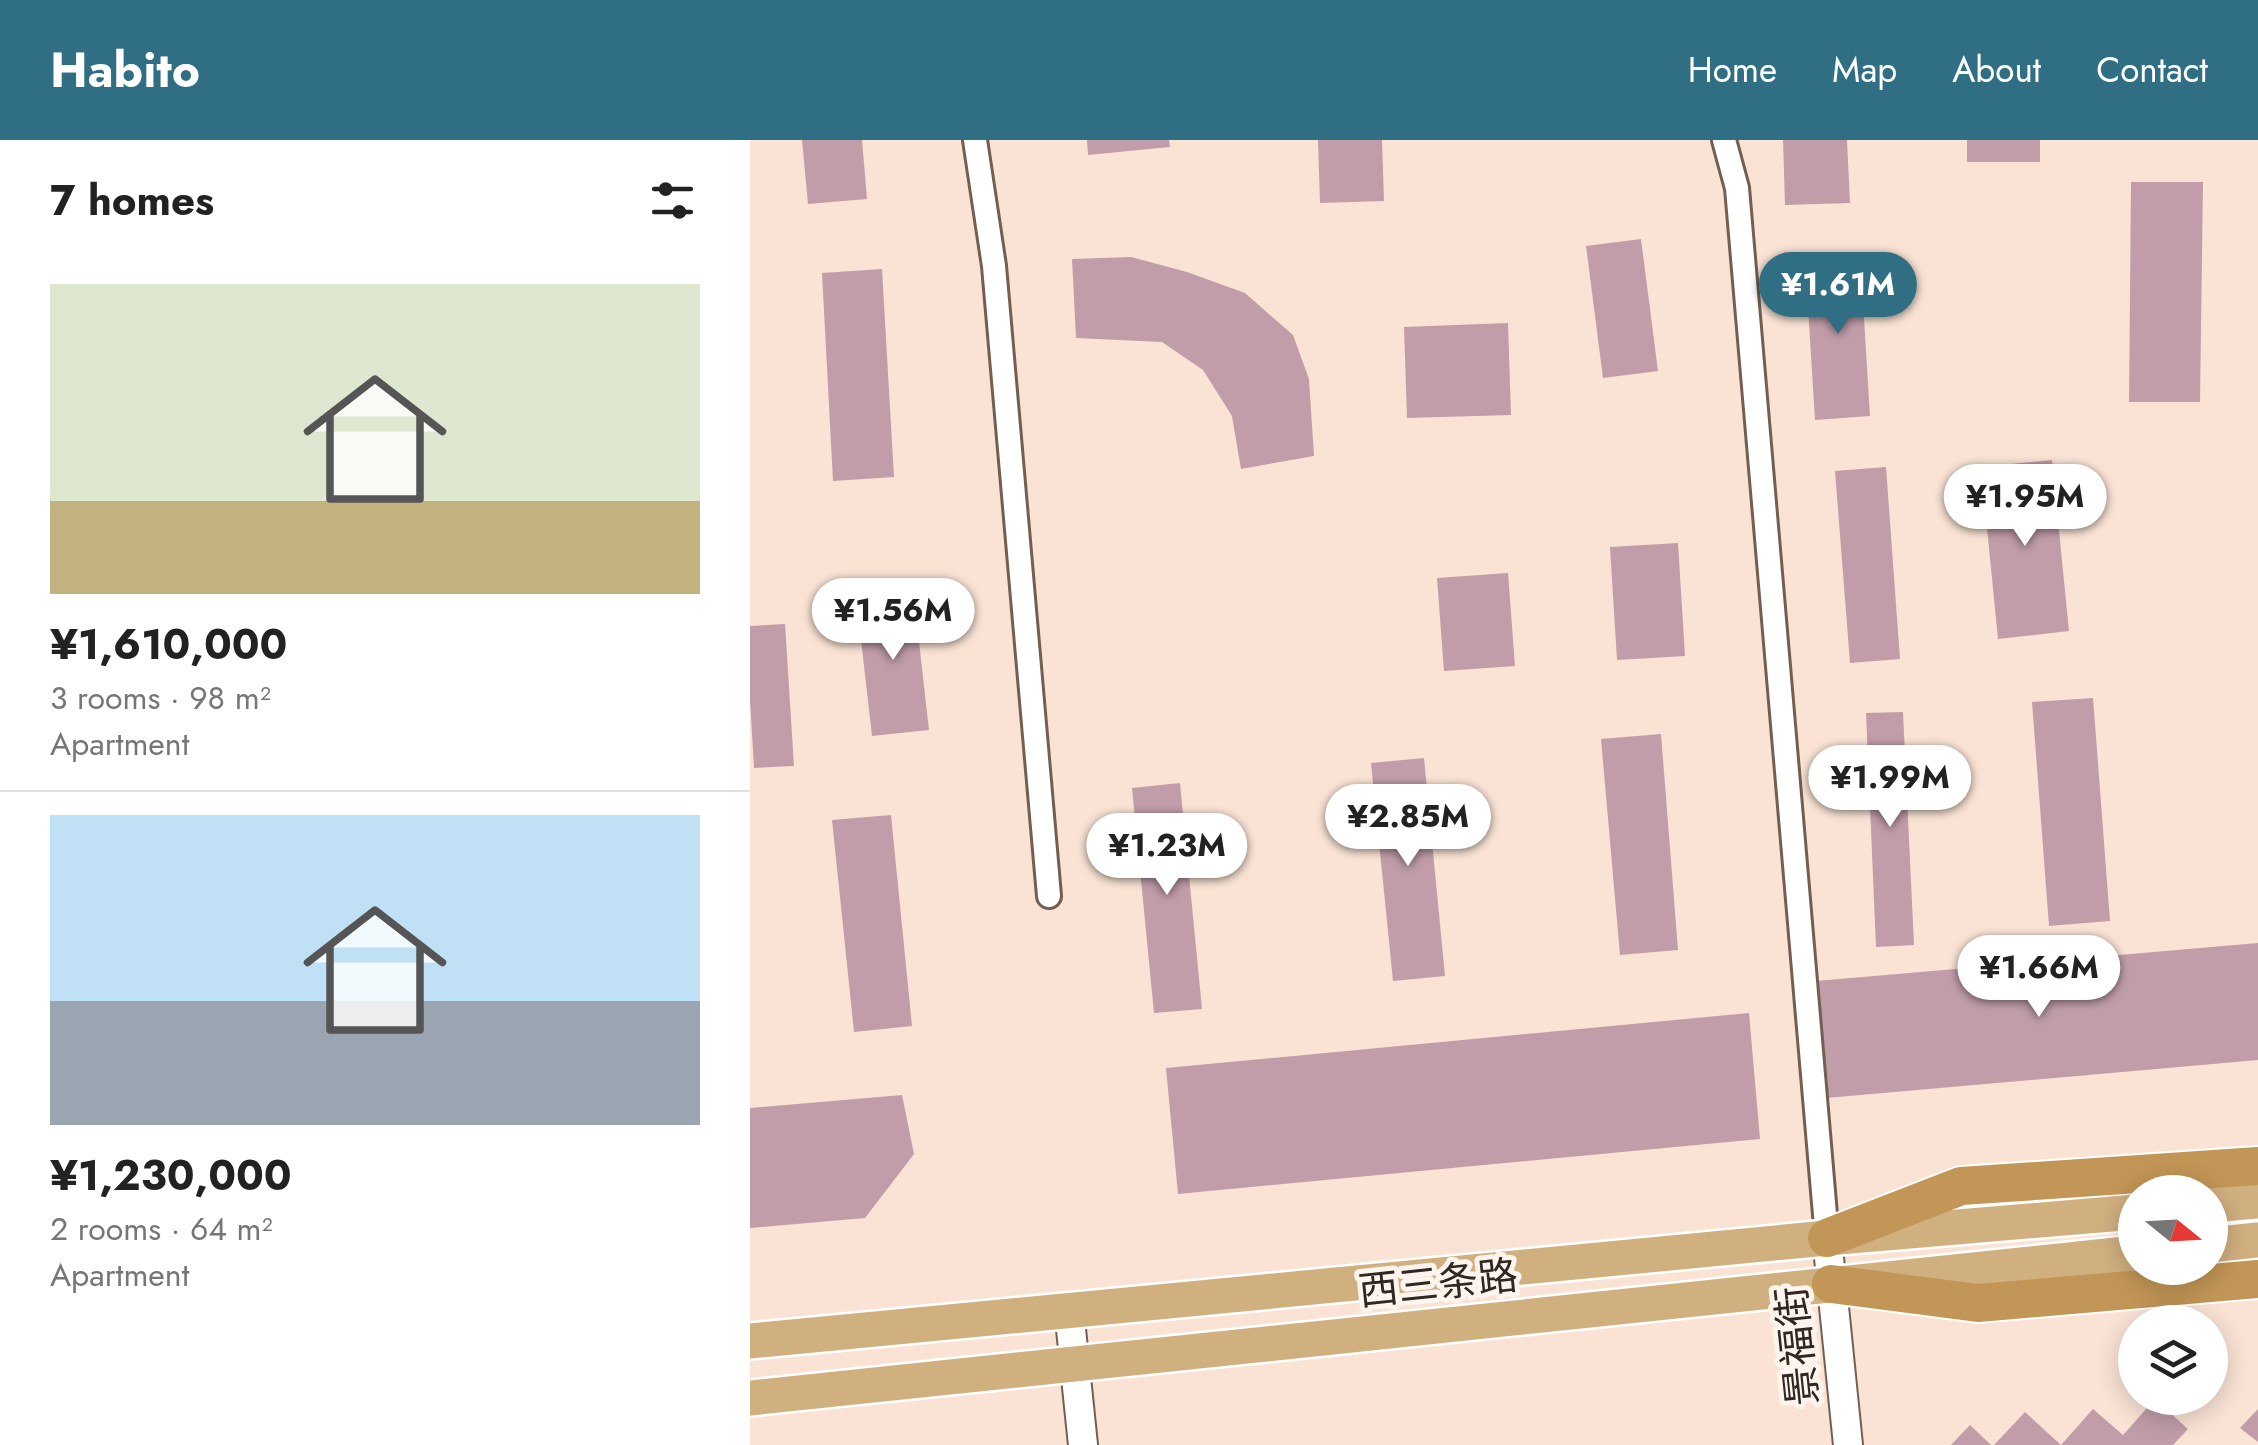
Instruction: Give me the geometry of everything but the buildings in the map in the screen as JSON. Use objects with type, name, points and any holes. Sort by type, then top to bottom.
[{"type":"highway","points":[[1827,1238],[1961,1186],[2258,1166]]},
{"type":"highway","points":[[1831,1284],[1978,1303],[2258,1278]]},
{"type":"main road","points":[[2228,1204],[2258,1201]]},
{"type":"main road","name":"西三条路","points":[[750,1340],[2118,1213]]},
{"type":"main road","points":[[2228,1243],[2258,1240]]},
{"type":"main road","name":"西三条路","points":[[750,1398],[2118,1254]]},
{"type":"street","points":[[975,140],[994,266],[1049,896]]},
{"type":"street","points":[[1724,140],[1737,188],[1827,1238]]},
{"type":"street","name":"景福街","points":[[1827,1238],[1848,1445]]},
{"type":"street","points":[[1069,1310],[1082,1445]]}]
